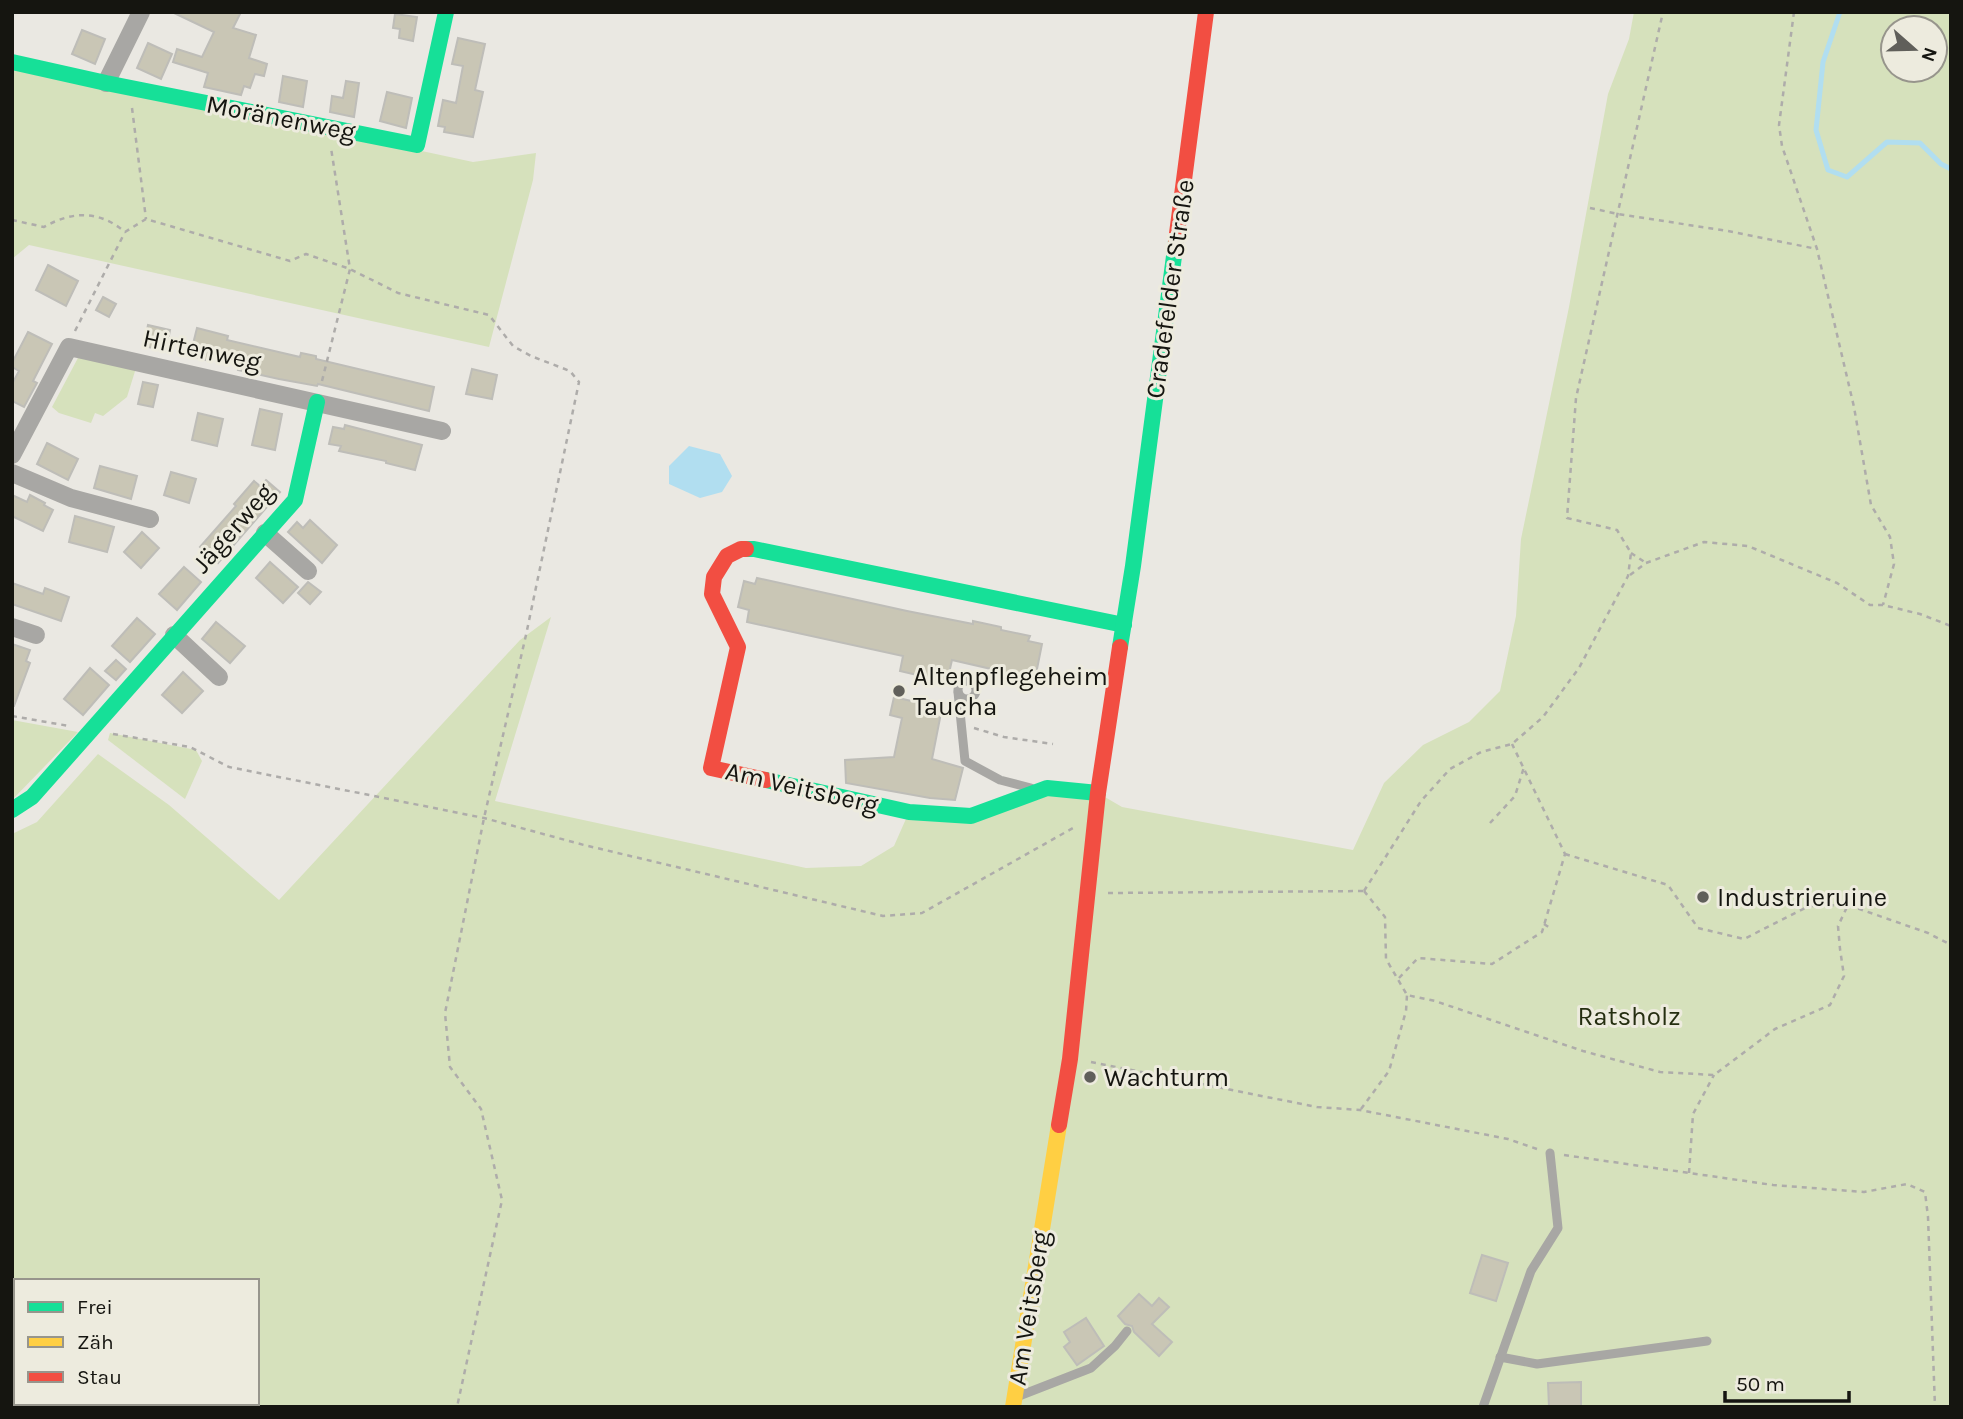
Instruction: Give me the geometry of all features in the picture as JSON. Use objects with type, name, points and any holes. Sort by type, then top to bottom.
[{"type":"street","points":[[106,83],[141,12]]},
{"type":"street","name":"Moränenweg","points":[[12,62],[417,145],[446,12]]},
{"type":"street","name":"Cradefelder Straße","points":[[1133,566],[1206,12]]},
{"type":"street","points":[[12,455],[69,347]]},
{"type":"street","name":"Hirtenweg","points":[[69,347],[442,431]]},
{"type":"street","name":"Jägerweg","points":[[12,810],[32,797],[295,500],[317,402]]},
{"type":"street","points":[[12,473],[71,498],[150,519]]},
{"type":"street","points":[[265,533],[308,571]]},
{"type":"street","name":"Am Veitsberg","points":[[1098,793],[1047,788],[971,816],[909,812],[711,768],[738,647],[712,594],[714,577],[727,556],[741,549],[754,549],[1124,625]]},
{"type":"street","name":"Am Veitsberg","points":[[1013,1403],[1070,1059],[1098,793],[1133,566]]},
{"type":"street","points":[[12,627],[36,635]]},
{"type":"street","points":[[174,635],[219,677]]},
{"type":"lane","points":[[958,691],[965,761],[1000,780],[1039,790]]},
{"type":"lane","points":[[1482,1407],[1531,1271],[1558,1228],[1550,1153]]},
{"type":"lane","points":[[1013,1403],[1091,1368],[1127,1331]]},
{"type":"lane","points":[[1500,1357],[1536,1364],[1707,1341]]},
{"type":"path","points":[[1646,563],[1631,553],[1617,530],[1567,518],[1576,398],[1663,12]]},
{"type":"path","points":[[1794,12],[1779,125],[1782,146],[1817,249],[1854,407],[1871,505],[1890,537],[1894,564],[1883,605]]},
{"type":"path","points":[[129,88],[146,219]]},
{"type":"path","points":[[317,402],[350,269],[328,128]]},
{"type":"path","points":[[1590,208],[1817,249]]},
{"type":"path","points":[[12,220],[44,227],[62,217],[85,215],[114,223],[125,232]]},
{"type":"path","points":[[69,347],[81,316],[125,232],[146,219],[290,261],[306,254],[350,269],[398,293],[489,315],[513,346],[570,371],[579,382],[484,818],[445,1013],[450,1067],[481,1109],[502,1200],[457,1407]]},
{"type":"path","points":[[1628,576],[1646,563],[1704,542],[1748,546],[1838,583],[1870,605],[1883,605],[1920,614],[1951,626]]},
{"type":"path","points":[[1364,891],[1421,801],[1450,769],[1481,752],[1512,744],[1543,717],[1579,668],[1628,576],[1631,553]]},
{"type":"path","points":[[12,716],[190,747],[229,767],[484,818],[584,845],[883,916],[922,913],[1095,818]]},
{"type":"path","points":[[961,723],[1004,737],[1054,744]]},
{"type":"path","points":[[1398,979],[1418,958],[1492,964],[1542,932],[1565,854],[1512,744]]},
{"type":"path","points":[[1490,823],[1515,796],[1524,767]]},
{"type":"path","points":[[1565,854],[1668,885],[1698,928],[1744,939],[1809,906],[1847,905],[1928,933],[1951,944]]},
{"type":"path","points":[[1087,893],[1364,891]]},
{"type":"path","points":[[1360,1110],[1389,1071],[1406,1011],[1407,995],[1386,959],[1385,917],[1364,891]]},
{"type":"path","points":[[1689,1173],[1693,1114],[1714,1075],[1775,1029],[1830,1005],[1844,976],[1838,926],[1847,905]]},
{"type":"path","points":[[1691,917],[1696,913]]},
{"type":"path","points":[[1544,924],[1550,928]]},
{"type":"path","points":[[1407,995],[1435,1001],[1583,1051],[1660,1072],[1714,1075]]},
{"type":"path","points":[[1070,1059],[1317,1107],[1360,1110],[1508,1139],[1550,1153],[1773,1185],[1864,1192],[1907,1184],[1924,1192],[1928,1217],[1928,1277],[1934,1349],[1935,1407]]},
{"type":"green space","name":"Ratsholz","points":[[1634,12],[1951,12],[1951,1407],[12,1407],[12,834],[37,822],[98,754],[169,805],[279,900],[520,640],[551,617],[495,801],[806,868],[861,866],[894,846],[909,812],[971,816],[1047,788],[1098,793],[1122,807],[1353,850],[1384,783],[1423,745],[1469,722],[1500,691],[1516,616],[1521,539],[1569,307],[1608,94],[1629,39]]},
{"type":"green space","points":[[12,63],[473,162],[536,153],[533,180],[489,347],[29,245],[12,259]]},
{"type":"green space","points":[[79,356],[136,368],[127,397],[103,416],[95,413],[91,423],[59,413],[52,407]]},
{"type":"green space","points":[[12,720],[78,732],[12,800]]},
{"type":"green space","points":[[110,733],[196,750],[202,761],[185,799],[108,740]]},
{"type":"water","points":[[689,446],[720,454],[732,476],[722,492],[700,498],[669,484],[669,466]]},
{"type":"building","points":[[172,12],[241,12],[233,28],[256,35],[249,58],[267,64],[264,76],[255,74],[250,88],[244,86],[241,95],[204,87],[208,73],[173,62],[177,49],[202,57],[214,32]]},
{"type":"building","points":[[395,14],[417,17],[413,41],[399,38],[400,29],[393,28]]},
{"type":"building","points":[[82,30],[105,39],[95,64],[72,54]]},
{"type":"building","points":[[458,38],[485,44],[475,90],[483,92],[473,137],[444,132],[445,127],[438,126],[443,100],[456,103],[463,66],[452,64]]},
{"type":"building","points":[[148,43],[172,54],[161,79],[137,68]]},
{"type":"building","points":[[283,76],[307,81],[303,107],[279,102]]},
{"type":"building","points":[[346,81],[359,83],[354,117],[330,112],[332,96],[343,98]]},
{"type":"building","points":[[387,92],[412,98],[406,128],[380,121]]},
{"type":"building","points":[[48,265],[78,281],[66,306],[36,290]]},
{"type":"building","points":[[103,297],[116,304],[109,317],[96,310]]},
{"type":"building","points":[[148,325],[170,330],[166,351],[144,346]]},
{"type":"building","points":[[197,328],[228,336],[227,340],[300,357],[301,353],[316,356],[316,359],[434,387],[429,411],[318,384],[317,386],[238,370],[240,360],[213,353],[210,361],[190,356]]},
{"type":"building","points":[[28,332],[52,344],[33,381],[37,383],[24,407],[12,401],[12,384],[19,371],[12,367],[12,363]]},
{"type":"building","points":[[472,369],[497,375],[492,399],[466,394]]},
{"type":"building","points":[[143,382],[158,385],[153,407],[138,404]]},
{"type":"building","points":[[260,409],[282,414],[275,450],[252,445]]},
{"type":"building","points":[[198,413],[223,419],[217,446],[192,440]]},
{"type":"building","points":[[345,425],[422,445],[415,470],[339,451],[341,446],[329,444],[333,427],[344,429]]},
{"type":"building","points":[[47,443],[78,459],[68,480],[37,464]]},
{"type":"building","points":[[100,466],[137,476],[131,499],[94,488]]},
{"type":"building","points":[[171,472],[196,479],[189,503],[164,495]]},
{"type":"building","points":[[266,480],[280,492],[218,563],[200,547],[254,481],[260,486]]},
{"type":"building","points":[[12,495],[27,502],[30,495],[53,510],[43,531],[12,516]]},
{"type":"building","points":[[75,516],[114,527],[107,552],[69,542]]},
{"type":"building","points":[[310,520],[337,545],[322,563],[288,532],[297,522],[303,528]]},
{"type":"building","points":[[142,532],[159,548],[141,568],[124,552]]},
{"type":"building","points":[[270,562],[298,587],[283,603],[256,578]]},
{"type":"building","points":[[184,567],[201,582],[177,610],[159,594]]},
{"type":"building","name":"Altenpflegeheim Taucha","points":[[757,578],[907,611],[973,624],[973,621],[1030,636],[1028,641],[1042,644],[1035,679],[952,660],[947,682],[900,671],[903,656],[747,622],[749,610],[738,607],[744,581],[755,584]]},
{"type":"building","points":[[308,582],[321,592],[310,604],[298,593]]},
{"type":"building","points":[[12,583],[43,594],[45,588],[69,597],[61,621],[12,604]]},
{"type":"building","points":[[137,618],[155,634],[130,662],[112,646]]},
{"type":"building","points":[[216,622],[245,646],[230,663],[202,639]]},
{"type":"building","points":[[12,644],[30,650],[26,661],[30,663],[14,706],[12,706]]},
{"type":"building","points":[[116,660],[126,669],[116,680],[105,671]]},
{"type":"building","points":[[90,668],[109,685],[83,715],[64,699]]},
{"type":"building","points":[[183,672],[203,691],[182,713],[162,695]]},
{"type":"building","points":[[894,697],[942,708],[932,759],[963,768],[955,800],[846,783],[845,760],[894,757],[902,718],[890,715]]},
{"type":"building","points":[[1482,1255],[1508,1263],[1496,1301],[1470,1293]]},
{"type":"building","points":[[1139,1294],[1152,1306],[1159,1298],[1169,1307],[1152,1324],[1172,1342],[1159,1356],[1134,1332],[1132,1326],[1125,1324],[1118,1316]]},
{"type":"building","points":[[1086,1318],[1104,1346],[1077,1365],[1064,1347],[1070,1342],[1064,1332]]},
{"type":"building","points":[[1581,1382],[1581,1407],[1549,1407],[1548,1383]]},
{"type":"waterway","points":[[1840,12],[1823,62],[1816,130],[1828,170],[1847,177],[1887,142],[1920,143],[1941,164],[1951,169]]},
{"type":"traffic: fast","points":[[12,62],[417,145],[446,12]]},
{"type":"traffic: fast","points":[[1120,647],[1176,241]]},
{"type":"traffic: fast","points":[[12,810],[32,797],[295,500],[317,402]]},
{"type":"traffic: fast","points":[[746,549],[1124,625]]},
{"type":"traffic: fast","points":[[766,780],[909,812],[971,816],[1047,788],[1098,793]]},
{"type":"traffic: slow","points":[[1013,1407],[1059,1125]]},
{"type":"traffic: jam","points":[[1176,241],[1206,12]]},
{"type":"traffic: jam","points":[[746,549],[727,556],[714,577],[712,594],[738,647],[711,768],[766,780]]},
{"type":"traffic: jam","points":[[1059,1125],[1070,1059],[1098,793],[1120,647]]},
{"type":"place","name":"Altenpflegeheim Taucha","points":[[899,691]]},
{"type":"place","name":"Industrieruine","points":[[1703,897]]},
{"type":"place","name":"Wachturm","points":[[1090,1077]]}]
